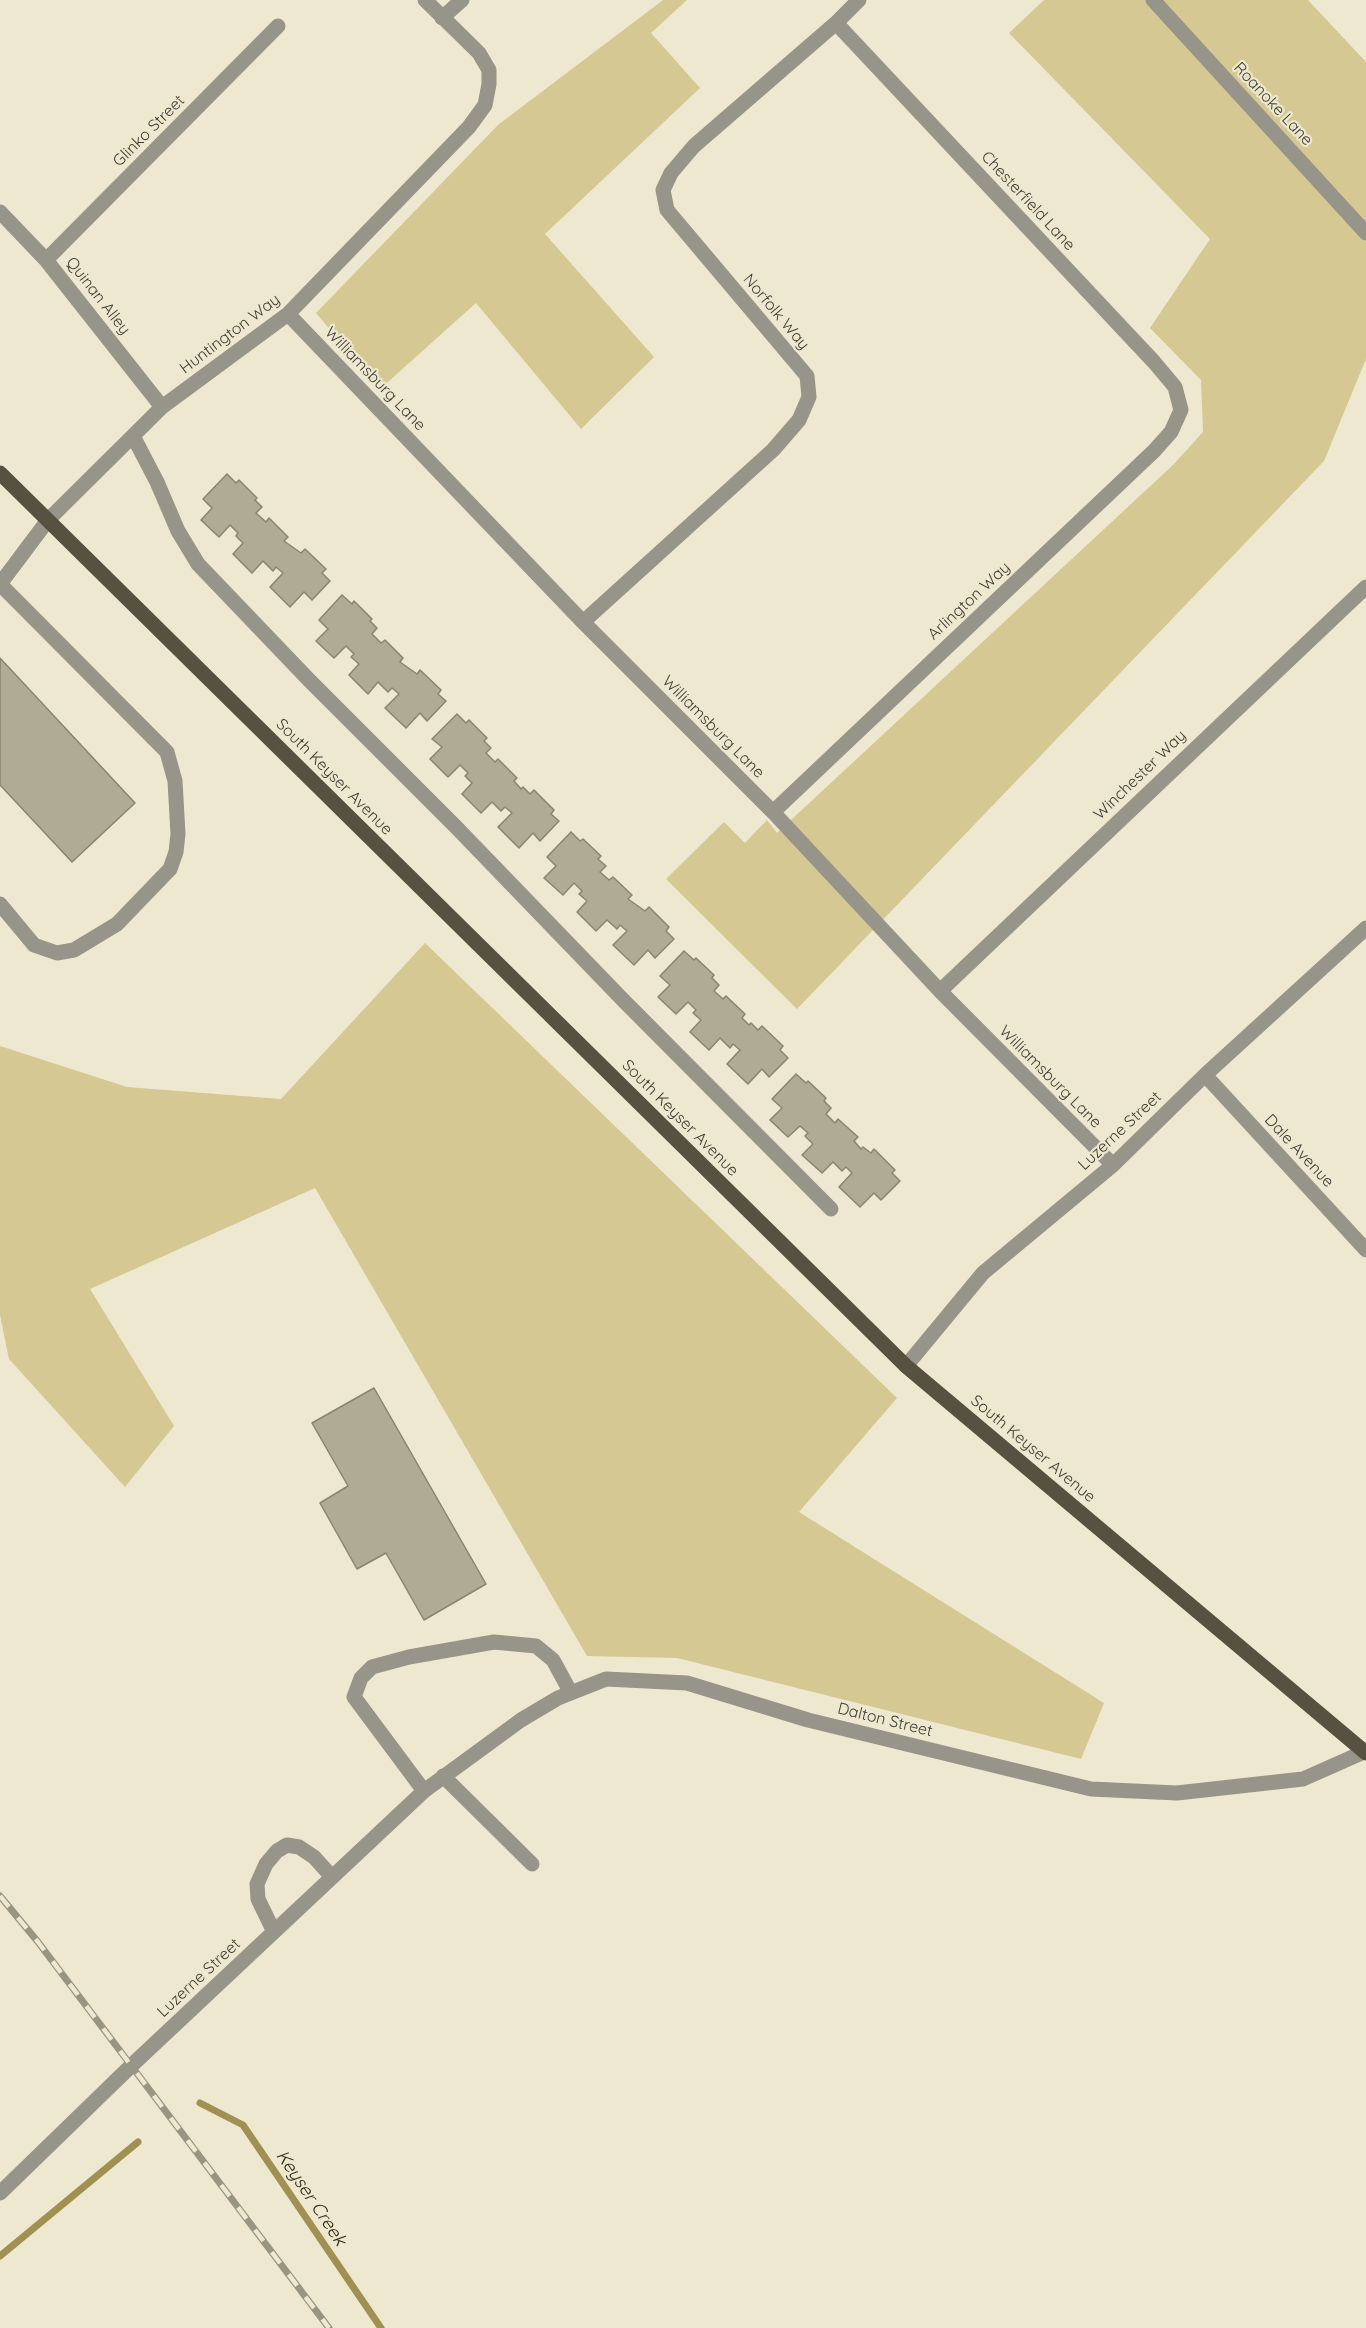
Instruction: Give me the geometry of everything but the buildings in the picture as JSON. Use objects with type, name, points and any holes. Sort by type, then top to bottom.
[{"type":"main road","name":"South Keyser Avenue","points":[[0,473],[906,1366],[1366,1752]]},
{"type":"street","points":[[426,0],[442,18],[462,0]]},
{"type":"street","name":"Norfolk Way","points":[[583,622],[772,450],[799,420],[808,397],[807,376],[667,210],[663,190],[671,173],[694,146],[836,23],[859,0]]},
{"type":"street","name":"Roanoke Lane","points":[[1153,0],[1366,233]]},
{"type":"street","name":"Huntington Way","points":[[0,584],[48,520],[162,407],[288,314],[469,127],[485,105],[489,70],[479,53],[442,18]]},
{"type":"street","name":"Chesterfield Lane","points":[[836,23],[1154,362],[1175,387],[1181,410]]},
{"type":"street","name":"Glinko Street","points":[[46,260],[278,26]]},
{"type":"street","name":"Quinan Alley","points":[[0,212],[46,260],[162,407]]},
{"type":"street","name":"Williamsburg Lane","points":[[288,314],[583,622],[773,812],[940,991],[1113,1165]]},
{"type":"street","name":"Arlington Way","points":[[773,812],[1154,451],[1171,432],[1181,410]]},
{"type":"street","points":[[133,436],[157,482],[178,531],[198,564],[309,680],[456,826],[624,1001],[831,1209]]},
{"type":"street","points":[[0,584],[166,752],[175,781],[178,834],[176,852],[170,869],[117,924],[74,950],[57,953],[34,945],[0,904]]},
{"type":"street","name":"Winchester Way","points":[[940,991],[1366,587]]},
{"type":"street","name":"Luzerne Street","points":[[906,1366],[983,1273],[1113,1165],[1205,1076],[1366,928]]},
{"type":"street","name":"Dale Avenue","points":[[1205,1076],[1366,1251]]},
{"type":"street","points":[[424,1791],[354,1697],[360,1677],[372,1667],[409,1657],[494,1642],[536,1646],[553,1660],[571,1693]]},
{"type":"street","name":"Dalton Street","points":[[424,1791],[520,1720],[571,1693],[606,1679],[687,1683],[808,1720],[1091,1789],[1177,1793],[1303,1779],[1366,1752]]},
{"type":"street","points":[[443,1776],[532,1864]]},
{"type":"street","name":"Luzerne Street","points":[[0,2193],[424,1791]]},
{"type":"street","points":[[274,1932],[258,1899],[257,1884],[266,1864],[277,1851],[287,1845],[298,1846],[314,1857],[332,1877]]},
{"type":"shaded area","points":[[663,0],[687,0],[651,33],[700,88],[545,234],[654,357],[581,429],[476,303],[380,389],[316,313],[498,125]]},
{"type":"shaded area","points":[[1044,0],[1308,0],[1366,62],[1366,359],[1324,461],[797,1009],[666,879],[724,822],[745,843],[767,820],[777,833],[1173,465],[1203,432],[1201,380],[1150,328],[1210,239],[1009,33]]},
{"type":"shaded area","points":[[425,943],[897,1398],[799,1512],[1104,1703],[1081,1759],[677,1658],[587,1656],[315,1188],[90,1289],[174,1426],[125,1487],[9,1359],[0,1315],[0,1046],[127,1087],[281,1099]]},
{"type":"waterway","name":"Keyser Creek","points":[[200,2103],[243,2125],[381,2328]]},
{"type":"waterway","name":"Keyser Creek","points":[[0,2256],[138,2142]]},
{"type":"railway","points":[[0,1896],[38,1942],[329,2328]]}]
